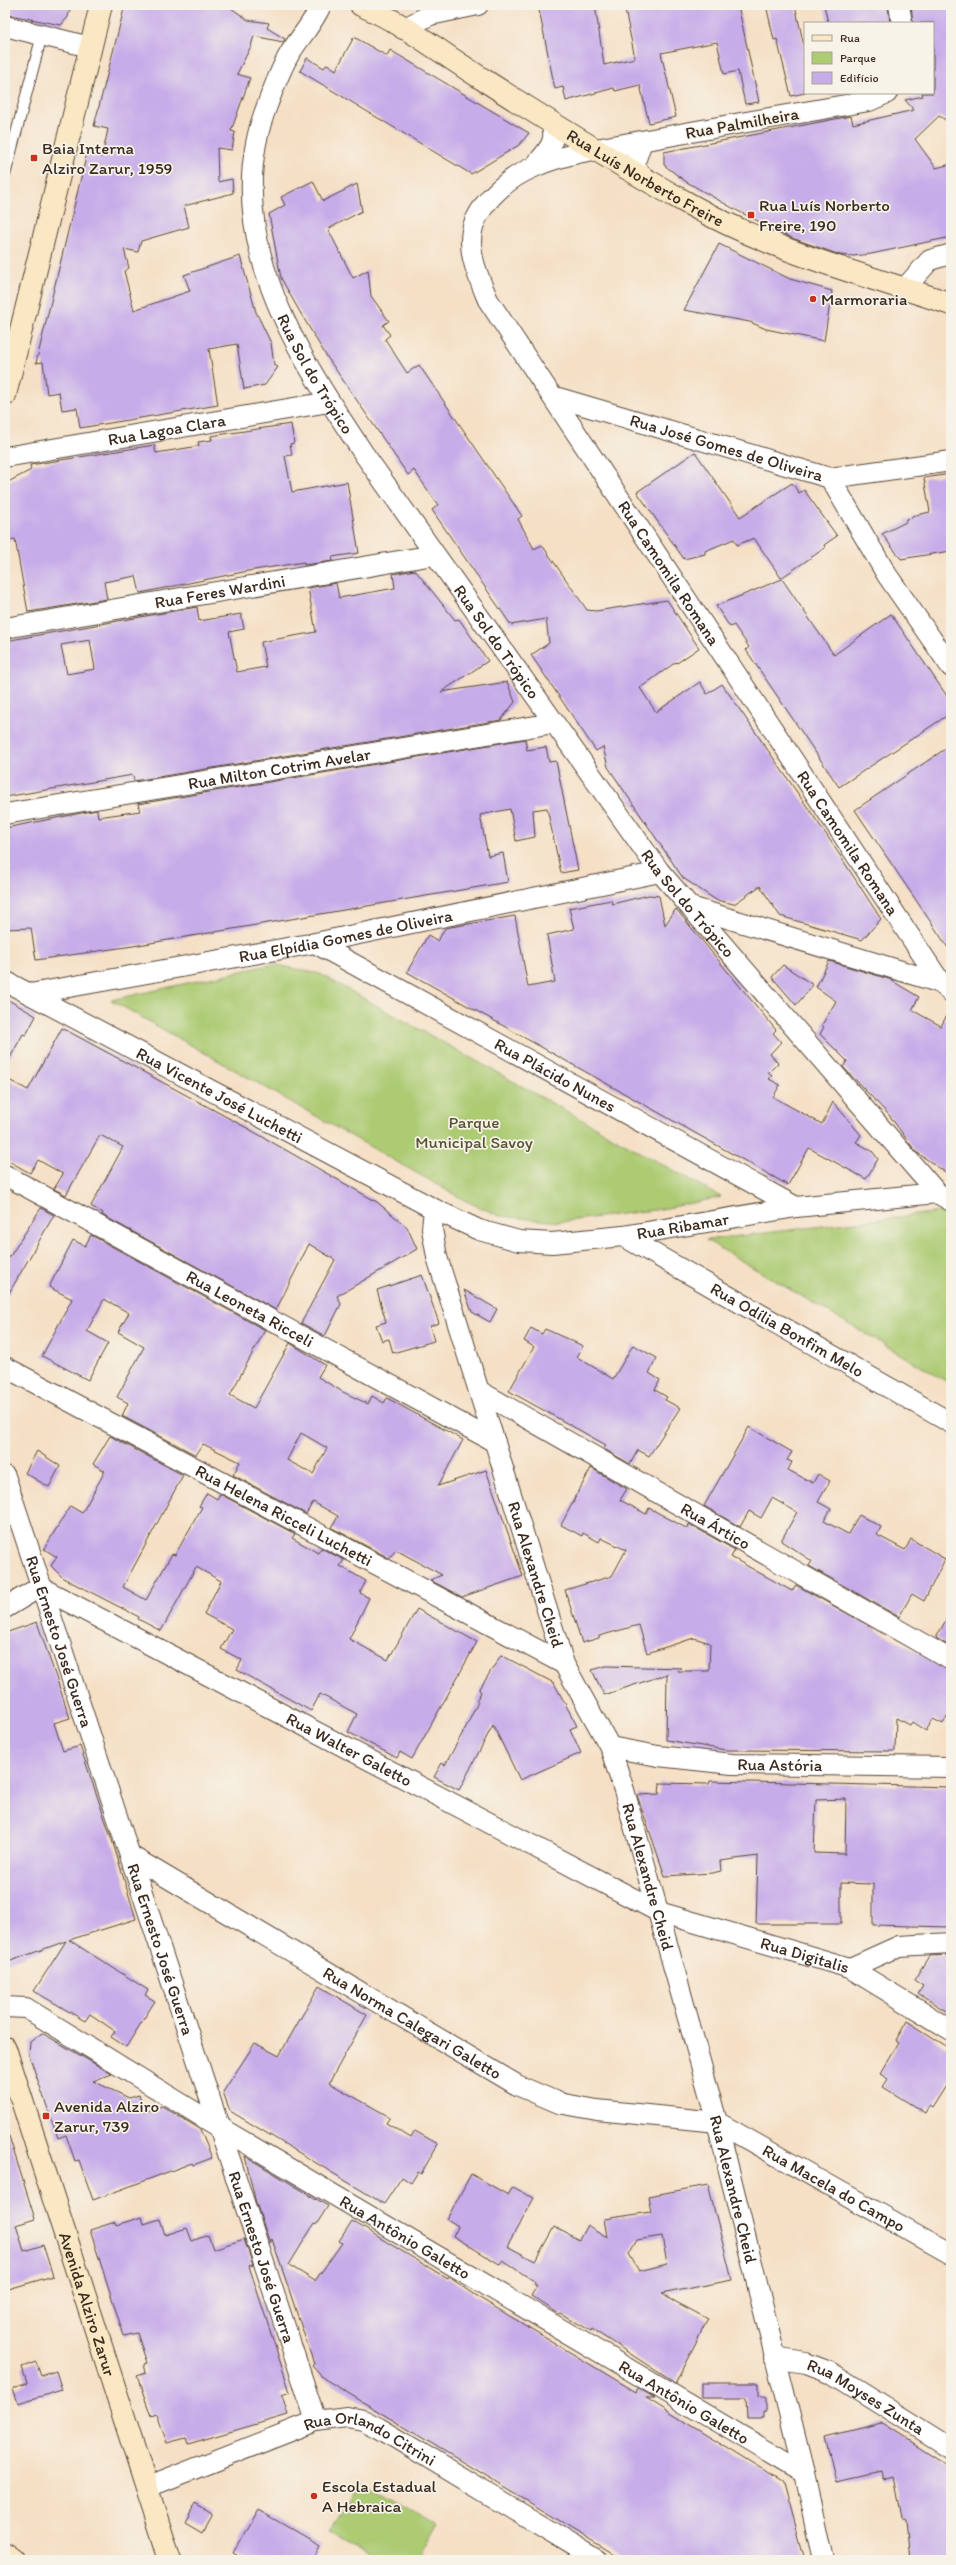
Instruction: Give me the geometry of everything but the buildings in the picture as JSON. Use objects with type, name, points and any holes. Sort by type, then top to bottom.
[{"type":"street","points":[[5,395],[101,5]]},
{"type":"street","name":"Rua Sol do Trópico","points":[[321,5],[289,55],[267,104],[254,148],[252,192],[253,227],[263,270],[294,339],[329,402],[434,555],[660,872],[694,908],[944,1197]]},
{"type":"street","name":"Rua Luís Norberto Freire","points":[[361,5],[403,29],[550,122],[643,178],[744,232],[790,251],[951,304]]},
{"type":"street","points":[[403,29],[430,15],[478,5]]},
{"type":"street","points":[[899,5],[902,22]]},
{"type":"street","points":[[5,26],[90,47]]},
{"type":"street","name":"Rua Palmilheira","points":[[596,150],[869,101],[885,94]]},
{"type":"street","name":"Rua Camomila Romana","points":[[534,167],[555,139],[554,130],[550,122]]},
{"type":"street","points":[[642,141],[634,165],[643,178]]},
{"type":"street","name":"Rua Camomila Romana","points":[[596,150],[534,167],[510,181],[489,199],[475,222],[471,242],[476,270],[488,300],[946,988]]},
{"type":"street","points":[[904,288],[930,260],[951,254]]},
{"type":"street","name":"Rua José Gomes de Oliveira","points":[[552,396],[830,478],[951,461]]},
{"type":"street","name":"Rua Lagoa Clara","points":[[5,457],[329,402]]},
{"type":"street","points":[[830,478],[887,575],[948,658]]},
{"type":"street","name":"Rua Feres Wardini","points":[[5,628],[434,555]]},
{"type":"street","name":"Rua Milton Cotrim Avelar","points":[[5,814],[554,723]]},
{"type":"street","name":"Rua Elpídia Gomes de Oliveira","points":[[30,994],[315,943],[660,872]]},
{"type":"street","points":[[694,908],[946,988]]},
{"type":"street","name":"Rua Plácido Nunes","points":[[315,943],[796,1207]]},
{"type":"street","name":"Rua Vicente José Luchetti","points":[[5,981],[434,1209]]},
{"type":"street","name":"Rua Leoneta Ricceli","points":[[5,1175],[496,1442]]},
{"type":"street","name":"Rua Ribamar","points":[[434,1209],[479,1230],[519,1241],[552,1243],[623,1236],[796,1207],[944,1197]]},
{"type":"street","name":"Rua Alexandre Cheid","points":[[434,1209],[432,1229],[437,1257],[496,1442],[564,1664],[610,1747],[659,1912],[717,2122],[774,2358],[804,2473],[823,2560]]},
{"type":"street","name":"Rua Odília Bonfim Melo","points":[[623,1236],[951,1423]]},
{"type":"street","name":"Rua Helena Ricceli Luchetti","points":[[5,1367],[564,1664]]},
{"type":"street","name":"Rua Ártico","points":[[480,1392],[951,1660]]},
{"type":"street","name":"Rua Ernesto José Guerra","points":[[5,1476],[40,1587],[131,1856],[218,2127],[316,2421]]},
{"type":"street","points":[[5,1608],[40,1587]]},
{"type":"street","name":"Rua Walter Galetto","points":[[40,1587],[659,1912]]},
{"type":"street","name":"Rua Astória","points":[[610,1747],[658,1756],[732,1764],[951,1766]]},
{"type":"street","name":"Rua Norma Calegari Galetto","points":[[131,1856],[517,2085],[559,2103],[597,2110],[717,2122]]},
{"type":"street","name":"Rua Digitalis","points":[[659,1912],[850,1968],[899,1946],[951,1944]]},
{"type":"street","points":[[850,1968],[951,2030]]},
{"type":"street","name":"Rua Antônio Galetto","points":[[5,2007],[26,2008],[218,2127],[804,2473]]},
{"type":"street","name":"Avenida Alziro Zarur","points":[[5,2048],[148,2487],[170,2560]]},
{"type":"street","name":"Rua Macela do Campo","points":[[717,2122],[951,2254]]},
{"type":"street","name":"Rua Moyses Zunta","points":[[774,2358],[806,2363],[830,2372],[951,2448]]},
{"type":"street","name":"Rua Orlando Citrini","points":[[148,2487],[316,2421],[347,2417],[363,2420],[598,2560]]},
{"type":"street","points":[[5,2554],[13,2560]]},
{"type":"lane","points":[[5,175],[42,35]]},
{"type":"green space","name":"Parque Municipal Savoy","points":[[273,964],[320,974],[721,1197],[662,1209],[559,1222],[500,1216],[466,1201],[111,1000]]},
{"type":"green space","points":[[948,1211],[951,1213],[951,1384],[706,1240]]},
{"type":"green space","points":[[360,2481],[436,2524],[416,2560],[376,2560],[330,2535]]},
{"type":"place","name":"Baia Interna Alziro Zarur, 1959","points":[[34,158]]},
{"type":"place","name":"Rua Luís Norberto Freire, 190","points":[[751,215]]},
{"type":"place","name":"Marmoraria","points":[[813,299]]},
{"type":"place","name":"Avenida Alziro Zarur, 739","points":[[46,2116]]},
{"type":"place","name":"Escola Estadual A Hebraica","points":[[314,2496]]}]
